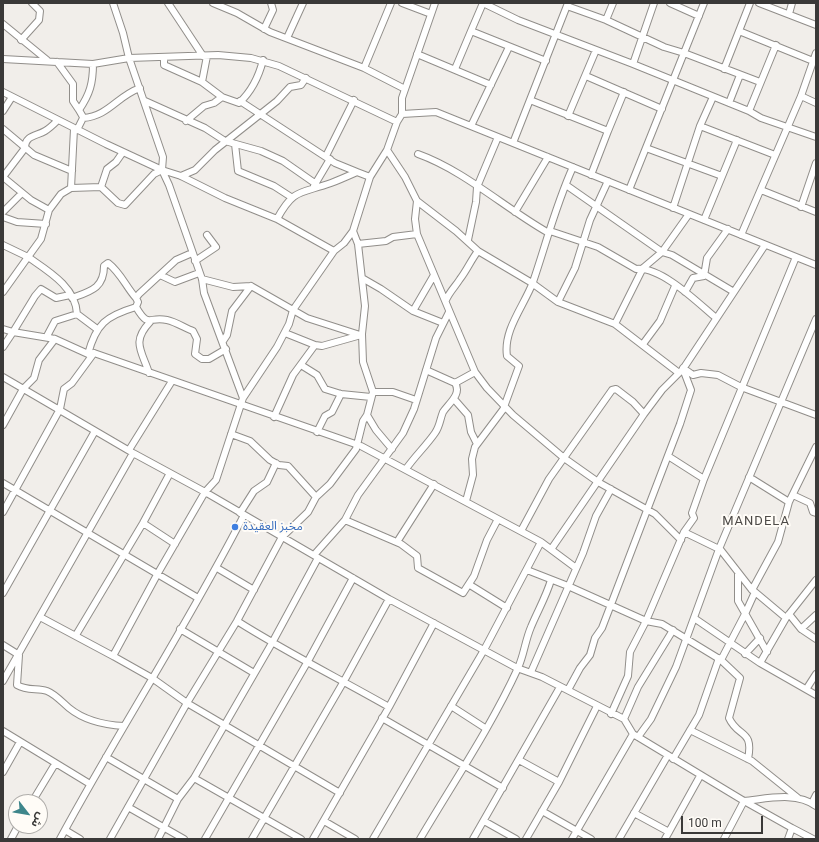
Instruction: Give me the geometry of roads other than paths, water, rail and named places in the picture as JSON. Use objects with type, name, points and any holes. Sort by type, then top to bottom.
[{"type":"street","points":[[21,40],[39,20],[40,11],[32,3]]},
{"type":"street","points":[[113,3],[123,32],[129,58],[163,157],[162,170],[169,184],[200,276],[204,293],[243,398]]},
{"type":"street","points":[[168,3],[205,56],[202,82]]},
{"type":"street","points":[[213,3],[227,5],[264,29],[364,68],[405,89]]},
{"type":"street","points":[[264,29],[273,10],[271,3]]},
{"type":"street","points":[[287,38],[303,3]]},
{"type":"street","points":[[364,68],[391,3]]},
{"type":"street","points":[[402,3],[431,14]]},
{"type":"street","points":[[113,656],[158,573],[206,492],[217,477],[243,398],[278,347],[289,324],[293,310],[334,251],[344,243],[353,231],[370,177],[387,150],[397,122],[402,114],[402,98],[435,3]]},
{"type":"street","points":[[455,69],[483,3],[518,20],[674,79],[729,104],[749,111],[761,118],[788,126],[816,137]]},
{"type":"street","points":[[606,20],[613,3]]},
{"type":"street","points":[[633,64],[654,3]]},
{"type":"street","points":[[670,3],[699,16]]},
{"type":"street","points":[[629,190],[704,3]]},
{"type":"street","points":[[724,69],[750,3]]},
{"type":"street","points":[[759,3],[816,25]]},
{"type":"street","points":[[789,14],[792,3]]},
{"type":"street","points":[[513,143],[567,4],[643,36],[664,47],[684,53],[760,82]]},
{"type":"street","points":[[3,24],[47,60]]},
{"type":"street","points":[[471,31],[546,61]]},
{"type":"street","points":[[739,31],[813,61]]},
{"type":"street","points":[[749,111],[776,45]]},
{"type":"street","points":[[471,126],[509,46]]},
{"type":"street","points":[[568,116],[596,50]]},
{"type":"street","points":[[741,235],[801,96],[816,53]]},
{"type":"street","points":[[417,54],[491,85]]},
{"type":"street","points":[[3,59],[47,60],[93,64],[129,58],[205,56],[235,56],[263,60],[354,100],[397,122]]},
{"type":"street","points":[[164,58],[164,65],[202,82],[222,97],[237,103],[248,93],[259,75],[263,60]]},
{"type":"street","points":[[57,62],[73,84],[73,101],[84,117]]},
{"type":"street","points":[[79,110],[88,98],[93,64]]},
{"type":"street","points":[[729,104],[740,74]]},
{"type":"street","points":[[586,76],[662,109]]},
{"type":"street","points":[[181,176],[195,170],[225,141],[277,101],[290,86],[301,84],[306,78]]},
{"type":"street","points":[[84,117],[88,118],[101,114],[133,91],[140,88]]},
{"type":"street","points":[[3,92],[75,130],[162,170],[181,176],[218,195],[277,219],[334,251]]},
{"type":"street","points":[[591,175],[624,92]]},
{"type":"street","points":[[801,96],[816,103]]},
{"type":"street","points":[[3,111],[12,97]]},
{"type":"street","points":[[186,121],[204,106],[214,103],[222,97]]},
{"type":"street","points":[[673,208],[700,126],[713,97]]},
{"type":"street","points":[[314,186],[354,100]]},
{"type":"street","points":[[530,100],[608,131]]},
{"type":"street","points":[[145,101],[186,121],[205,128],[225,141],[261,151],[283,161],[314,186]]},
{"type":"street","points":[[240,101],[328,158],[356,172],[370,177]]},
{"type":"street","points":[[402,114],[436,112],[816,265]]},
{"type":"street","points":[[71,188],[75,130],[84,117]]},
{"type":"street","points":[[49,210],[22,193],[3,177],[25,148],[25,144],[30,136],[46,131],[58,120]]},
{"type":"street","points":[[700,126],[775,155]]},
{"type":"street","points":[[3,129],[34,155],[72,171]]},
{"type":"street","points":[[468,240],[476,202],[477,187],[498,137]]},
{"type":"street","points":[[704,220],[737,140]]},
{"type":"street","points":[[235,144],[238,171],[274,186],[291,197]]},
{"type":"street","points":[[646,148],[722,176]]},
{"type":"street","points":[[387,150],[405,177],[417,201],[468,240],[478,251],[532,284],[558,302],[615,324],[643,344],[662,361],[681,370],[693,375],[701,373],[718,375],[741,387],[816,415]]},
{"type":"street","points":[[101,187],[108,168],[116,162],[123,152]]},
{"type":"street","points":[[418,154],[431,158],[441,166],[464,176],[477,187],[547,232],[550,231],[598,247],[636,269],[643,268],[660,276],[684,292],[716,318]]},
{"type":"street","points":[[515,212],[548,157]]},
{"type":"street","points":[[800,207],[816,163]]},
{"type":"street","points":[[466,501],[471,485],[473,454],[477,444],[504,407],[519,366],[507,356],[509,333],[532,284],[547,232],[573,167]]},
{"type":"street","points":[[3,292],[41,239],[49,210],[61,194],[71,188],[101,187],[118,203],[125,205],[154,174],[162,170]]},
{"type":"street","points":[[277,219],[291,197],[314,186],[331,183],[356,172]]},
{"type":"street","points":[[558,302],[575,268],[590,220],[608,181]]},
{"type":"street","points":[[566,185],[662,252],[672,255],[704,276],[734,292]]},
{"type":"street","points":[[761,190],[800,207],[816,212]]},
{"type":"street","points":[[3,212],[22,193]]},
{"type":"street","points":[[417,201],[415,219],[417,234],[475,372],[504,407],[564,458],[598,482],[648,510],[662,520],[681,540]]},
{"type":"street","points":[[615,324],[643,268],[662,252],[689,214]]},
{"type":"street","points":[[3,217],[22,223],[46,224]]},
{"type":"street","points":[[704,276],[707,258],[728,230]]},
{"type":"street","points":[[110,839],[187,703],[237,620],[282,537],[308,512],[316,497],[330,484],[353,452],[363,421],[368,415],[372,394],[363,362],[361,335],[365,306],[358,244],[353,231]]},
{"type":"street","points":[[358,244],[386,241],[393,237],[417,234]]},
{"type":"street","points":[[195,261],[216,247],[207,235]]},
{"type":"street","points":[[552,548],[644,414],[681,370],[765,244]]},
{"type":"street","points":[[3,245],[28,257],[63,282],[76,305],[77,314],[97,329]]},
{"type":"street","points":[[446,300],[452,288],[460,279],[478,251]]},
{"type":"street","points":[[136,298],[176,260],[192,253]]},
{"type":"street","points":[[610,714],[628,676],[630,652],[646,621],[684,532],[694,518],[692,513],[704,479],[796,257]]},
{"type":"street","points":[[3,347],[41,289],[56,298],[71,297],[94,289],[103,278],[104,266],[108,263],[117,270],[127,288],[136,298],[138,302],[136,307],[141,316],[150,322],[166,320],[193,331],[197,339],[195,354],[202,359],[209,359],[226,349]]},
{"type":"street","points":[[160,275],[176,282],[200,276],[233,287],[251,286],[308,318],[361,335]]},
{"type":"street","points":[[413,311],[434,275]]},
{"type":"street","points":[[684,292],[693,278],[704,276]]},
{"type":"street","points":[[362,278],[413,311],[443,323]]},
{"type":"street","points":[[223,341],[227,335],[232,311],[251,286]]},
{"type":"street","points":[[643,344],[660,321],[675,286]]},
{"type":"street","points":[[3,512],[60,409],[64,389],[72,383],[91,353],[97,329],[114,315],[136,307]]},
{"type":"street","points":[[158,839],[178,799],[194,778],[272,643],[316,557],[344,520],[358,494],[392,449],[406,426],[443,323],[449,312]]},
{"type":"street","points":[[47,336],[55,321],[77,314]]},
{"type":"street","points":[[572,839],[635,736],[651,719],[676,667],[719,549],[816,319]]},
{"type":"street","points":[[149,373],[145,359],[139,349],[140,334],[150,322]]},
{"type":"street","points":[[3,329],[14,332],[47,336],[241,406],[356,445],[406,469],[552,548],[576,568]]},
{"type":"street","points":[[285,333],[315,345],[322,346],[361,335]]},
{"type":"street","points":[[3,425],[23,388],[34,378],[39,360],[55,339]]},
{"type":"street","points":[[274,417],[289,383],[315,345]]},
{"type":"street","points":[[301,365],[317,375],[323,387],[341,394],[393,392],[416,400]]},
{"type":"street","points":[[406,469],[416,454],[435,434],[444,412],[454,399],[458,390],[455,383],[426,370]]},
{"type":"street","points":[[568,690],[580,668],[590,655],[668,456],[691,390],[681,370]]},
{"type":"street","points":[[455,383],[475,372]]},
{"type":"street","points":[[3,377],[60,409],[131,452],[206,492],[389,599],[518,668],[531,672],[568,690],[610,714],[624,719],[635,736],[700,776],[813,839]]},
{"type":"street","points":[[3,681],[172,381]]},
{"type":"street","points":[[521,531],[549,479],[612,390],[616,389],[628,398],[644,414]]},
{"type":"street","points":[[318,432],[325,416],[332,412],[341,394]]},
{"type":"street","points":[[454,399],[468,415],[471,432],[477,444]]},
{"type":"street","points":[[368,415],[376,430],[392,449]]},
{"type":"street","points":[[3,593],[95,431]]},
{"type":"street","points":[[231,434],[250,440],[276,463],[288,466],[316,497]]},
{"type":"street","points":[[619,839],[634,813],[699,715],[720,659],[746,614],[754,591],[778,542],[789,502],[816,446]]},
{"type":"street","points":[[668,456],[704,479]]},
{"type":"street","points":[[60,839],[90,784],[217,568],[254,491],[267,482],[276,463]]},
{"type":"street","points":[[76,635],[143,523],[170,473]]},
{"type":"street","points":[[749,477],[789,502]]},
{"type":"street","points":[[3,483],[88,532],[124,555],[158,573],[198,598]]},
{"type":"street","points":[[397,542],[434,484]]},
{"type":"street","points":[[531,672],[586,546],[596,516],[611,489]]},
{"type":"street","points":[[793,495],[810,503],[812,512],[816,514]]},
{"type":"street","points":[[344,520],[397,542],[416,555],[418,558],[417,567],[461,593],[464,592],[470,585],[487,540],[498,519]]},
{"type":"street","points":[[143,523],[175,544]]},
{"type":"street","points":[[684,532],[719,549],[738,574],[754,591],[788,616],[800,629],[816,639]]},
{"type":"street","points":[[373,839],[484,650],[527,570],[540,542]]},
{"type":"street","points":[[217,568],[254,590]]},
{"type":"street","points":[[527,570],[568,586],[646,621],[656,622],[673,630],[720,659],[740,678],[729,718],[732,724],[748,738],[750,745],[748,759]]},
{"type":"street","points":[[738,574],[738,601],[767,652]]},
{"type":"street","points":[[205,839],[308,661],[353,578]]},
{"type":"street","points":[[420,839],[486,728],[518,668],[526,639],[537,611],[546,596],[551,580]]},
{"type":"street","points":[[760,664],[788,616],[816,580]]},
{"type":"street","points":[[470,585],[507,608]]},
{"type":"street","points":[[252,839],[344,681],[389,599]]},
{"type":"street","points":[[800,629],[816,614]]},
{"type":"street","points":[[40,617],[76,635],[152,678],[187,703],[340,793]]},
{"type":"street","points":[[694,618],[729,644],[760,664],[807,688],[816,695]]},
{"type":"street","points":[[237,620],[272,643],[308,661],[389,707]]},
{"type":"street","points":[[313,839],[389,707],[434,623]]},
{"type":"street","points":[[180,630],[218,651],[254,674]]},
{"type":"street","points":[[624,719],[638,687],[673,630]]},
{"type":"street","points":[[745,654],[760,638]]},
{"type":"street","points":[[3,645],[19,655]]},
{"type":"street","points":[[19,655],[17,685],[23,688],[48,691],[72,711],[85,718],[109,725],[124,726]]},
{"type":"street","points":[[807,688],[816,674]]},
{"type":"street","points":[[473,839],[560,687]]},
{"type":"street","points":[[451,706],[486,728]]},
{"type":"street","points":[[526,839],[559,782],[597,706]]},
{"type":"street","points":[[382,718],[503,788]]},
{"type":"street","points":[[690,730],[748,759],[798,798],[814,805],[816,795]]},
{"type":"street","points":[[3,731],[90,784]]},
{"type":"street","points":[[3,772],[20,742]]},
{"type":"street","points":[[106,757],[178,799]]},
{"type":"street","points":[[519,760],[559,782]]},
{"type":"street","points":[[37,794],[55,764]]},
{"type":"street","points":[[665,839],[700,776]]},
{"type":"street","points":[[194,778],[265,817],[301,839]]},
{"type":"street","points":[[744,801],[798,798]]},
{"type":"street","points":[[724,839],[744,801]]},
{"type":"street","points":[[128,807],[184,839]]},
{"type":"street","points":[[542,811],[592,839]]},
{"type":"street","points":[[634,813],[669,832]]},
{"type":"street","points":[[324,820],[355,839]]},
{"type":"street","points":[[484,821],[516,839]]},
{"type":"street","points":[[788,839],[792,828]]},
{"type":"street","points":[[65,830],[80,839]]},
{"type":"place","name":"مخبز العقيدة","points":[[235,527]]},
{"type":"district","name":"MANDELA","points":[[756,522]]}]
